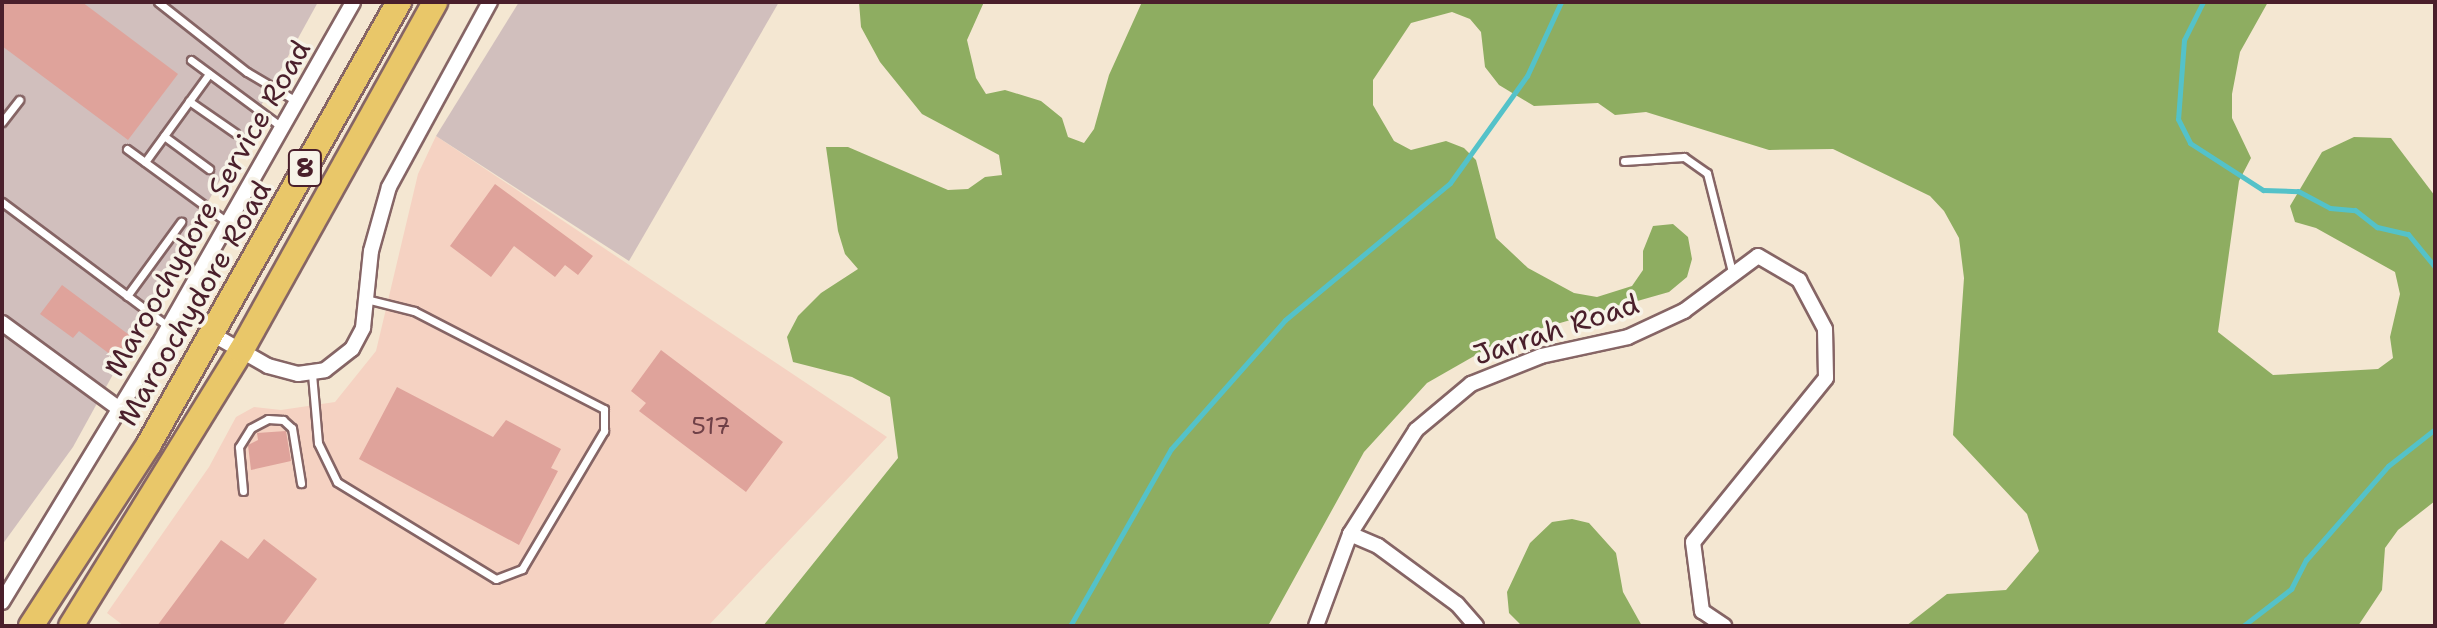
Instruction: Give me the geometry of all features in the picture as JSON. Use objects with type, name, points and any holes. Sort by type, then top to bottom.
[{"type":"highway","name":"Maroochydore Road","points":[[31,626],[119,492],[399,2]]},
{"type":"highway","name":"8","points":[[71,626],[241,351],[435,2]]},
{"type":"street","name":"Maroochydore Service Road","points":[[2,602],[121,410],[300,103],[353,2]]},
{"type":"street","points":[[212,334],[276,369],[312,374],[338,364],[352,349],[363,328],[371,251],[389,187],[490,2]]},
{"type":"street","name":"Jarrah Road","points":[[1316,626],[1350,534],[1416,430],[1471,384],[1541,356],[1628,337],[1684,311],[1732,272],[1758,256],[1799,280],[1825,329],[1826,378],[1693,542],[1702,611],[1724,626]]},
{"type":"street","points":[[2,323],[121,410]]},
{"type":"street","points":[[1350,534],[1378,546],[1457,604],[1476,626]]},
{"type":"lane","points":[[158,2],[247,72],[300,103]]},
{"type":"lane","points":[[191,60],[285,129]]},
{"type":"lane","points":[[145,162],[209,74]]},
{"type":"lane","points":[[2,122],[19,100]]},
{"type":"lane","points":[[189,101],[235,133]]},
{"type":"lane","points":[[164,136],[209,169]]},
{"type":"lane","points":[[127,149],[229,223]]},
{"type":"lane","points":[[1624,161],[1684,157],[1707,173],[1732,272]]},
{"type":"lane","points":[[2,202],[169,327]]},
{"type":"lane","points":[[127,296],[181,222]]},
{"type":"lane","points":[[312,374],[318,443],[337,482],[496,579],[522,569],[604,431],[604,409],[414,311],[366,299]]},
{"type":"lane","points":[[243,491],[239,447],[251,428],[268,419],[283,420],[292,428],[301,483]]},
{"type":"shaded area","points":[[2,2],[318,2],[73,447],[2,545]]},
{"type":"shaded area","points":[[519,2],[779,2],[629,261],[436,136]]},
{"type":"shaded area","points":[[436,136],[887,437],[708,626],[124,626],[107,613],[209,467],[236,417],[254,407],[281,410],[335,402],[376,351],[418,174]]},
{"type":"green space","points":[[859,2],[984,2],[967,40],[976,78],[986,94],[1005,90],[1041,101],[1062,118],[1068,137],[1084,143],[1094,129],[1109,75],[1142,2],[2268,2],[2240,52],[2232,94],[2232,118],[2251,158],[2239,181],[2218,332],[2273,375],[2378,369],[2393,358],[2390,337],[2400,294],[2395,272],[2316,228],[2295,222],[2290,206],[2322,152],[2354,137],[2391,138],[2435,196],[2435,501],[2398,530],[2385,548],[2382,590],[2358,626],[1906,626],[1947,594],[2006,590],[2039,551],[2027,514],[1953,435],[1964,278],[1959,238],[1944,211],[1930,196],[1833,149],[1769,150],[1646,112],[1615,115],[1598,103],[1534,106],[1499,85],[1485,67],[1481,32],[1470,19],[1452,12],[1411,23],[1373,80],[1373,105],[1394,141],[1411,150],[1446,141],[1464,148],[1476,160],[1496,238],[1528,268],[1574,293],[1597,297],[1632,286],[1643,270],[1643,251],[1653,226],[1673,224],[1688,237],[1692,259],[1687,277],[1669,292],[1504,339],[1427,383],[1364,452],[1268,626],[763,626],[898,458],[890,397],[852,377],[793,362],[787,337],[798,316],[821,293],[858,269],[845,254],[838,231],[826,147],[848,147],[948,190],[968,189],[985,177],[1002,175],[999,155],[922,114],[880,62],[861,27]]},
{"type":"green space","points":[[1572,519],[1589,523],[1616,553],[1623,592],[1642,626],[1522,626],[1509,613],[1507,592],[1530,543],[1552,522]]},
{"type":"building","points":[[2,2],[82,2],[178,74],[128,140],[2,46]]},
{"type":"building","points":[[495,184],[593,256],[578,275],[565,265],[555,277],[514,246],[491,277],[450,246]]},
{"type":"building","points":[[62,285],[140,343],[123,364],[79,331],[73,338],[40,314]]},
{"type":"building","points":[[661,350],[783,442],[746,492],[639,411],[646,403],[631,391]]},
{"type":"building","points":[[397,387],[493,437],[506,420],[561,449],[551,468],[558,471],[519,545],[359,459]]},
{"type":"building","points":[[286,431],[291,461],[251,470],[248,445],[258,440],[257,433]]},
{"type":"building","points":[[264,539],[317,579],[282,626],[157,626],[221,540],[248,559]]},
{"type":"waterway","points":[[1070,626],[1171,449],[1285,320],[1450,183],[1527,76],[1561,2]]},
{"type":"waterway","points":[[2203,2],[2184,40],[2178,119],[2190,143],[2263,190],[2298,191],[2330,208],[2355,210],[2377,227],[2408,234],[2435,267]]},
{"type":"waterway","points":[[2243,626],[2291,589],[2306,560],[2388,466],[2435,429]]}]
